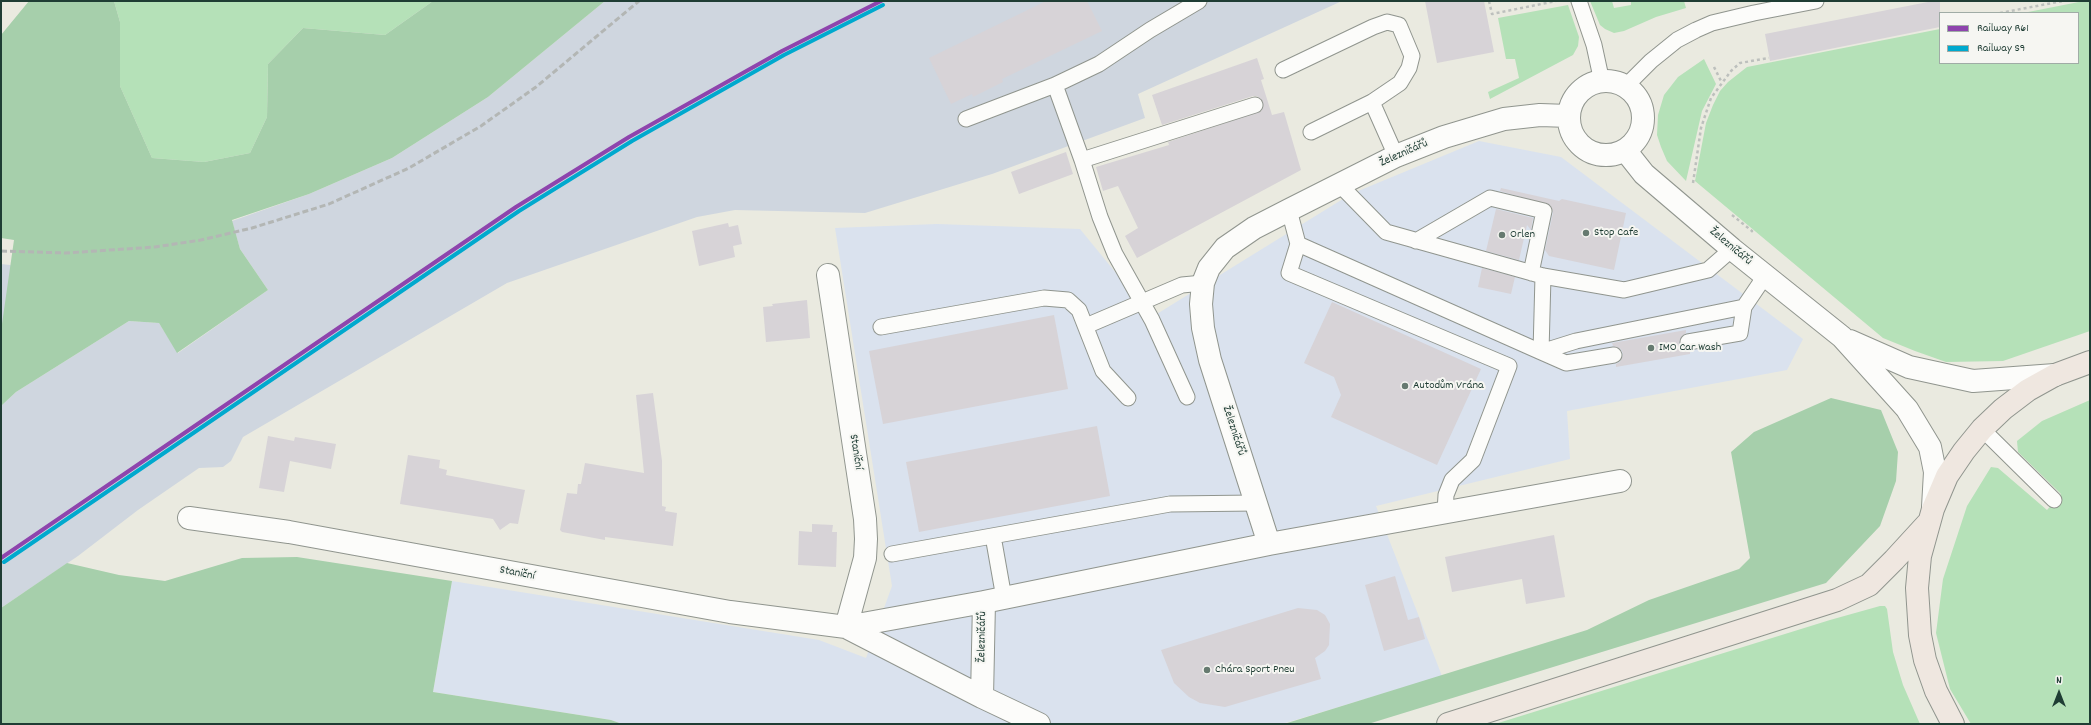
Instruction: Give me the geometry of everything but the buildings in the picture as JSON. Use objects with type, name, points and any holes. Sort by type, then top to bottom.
[{"type":"highway","points":[[1953,724],[1936,692],[1925,660],[1920,635],[1916,588],[1920,556],[1930,516],[1947,476],[1964,451],[1982,429],[2003,409],[2028,390],[2055,375],[2090,362]]},
{"type":"highway","points":[[1448,724],[1837,600],[1869,585],[1894,560],[1930,516]]},
{"type":"street","points":[[1602,82],[1618,83],[1625,87],[1638,100],[1643,118],[1638,137],[1625,150],[1605,155],[1595,154],[1586,150],[1573,136],[1568,116],[1575,97],[1583,89],[1602,82]]},
{"type":"street","name":"Železničářů","points":[[1269,544],[1210,360],[1203,328],[1201,304],[1203,283],[1209,268],[1225,248],[1254,228],[1396,156],[1444,137],[1504,119],[1540,115],[1568,116]]},
{"type":"street","name":"Železničářů","points":[[1625,150],[1644,174],[1732,249],[1842,337]]},
{"type":"street","name":"Staniční","points":[[828,275],[866,532],[865,558],[846,627]]},
{"type":"street","points":[[1842,337],[1909,368],[1973,381],[2055,375]]},
{"type":"street","points":[[1842,337],[1907,409],[1930,447],[1935,472],[1930,516]]},
{"type":"street","points":[[994,600],[1269,544],[1620,481]]},
{"type":"street","name":"Staniční","points":[[189,518],[289,532],[722,611],[846,627],[994,600]]},
{"type":"street","name":"Železničářů","points":[[982,697],[994,600]]},
{"type":"street","name":"Staniční","points":[[846,627],[982,697]]},
{"type":"street","points":[[982,697],[1039,724]]},
{"type":"lane","points":[[966,119],[1055,85],[1099,64],[1150,30],[1199,1]]},
{"type":"lane","points":[[1579,1],[1594,45],[1602,82]]},
{"type":"lane","points":[[1625,87],[1651,61],[1677,40],[1696,30],[1712,23],[1816,1]]},
{"type":"lane","points":[[1283,70],[1373,27],[1387,22],[1399,25],[1412,56],[1409,68],[1400,83],[1372,102],[1311,132]]},
{"type":"lane","points":[[1055,85],[1082,160],[1100,217],[1115,254],[1152,320],[1188,397]]},
{"type":"lane","points":[[1372,102],[1396,156]]},
{"type":"lane","points":[[1082,160],[1255,105]]},
{"type":"lane","points":[[1340,185],[1386,232],[1537,275],[1624,290],[1708,270],[1732,249]]},
{"type":"lane","points":[[1416,241],[1490,198],[1544,211],[1537,275],[1541,352]]},
{"type":"lane","points":[[1289,210],[1298,244],[1289,273],[1509,366],[1473,460],[1452,480],[1446,495],[1446,512]]},
{"type":"lane","points":[[1298,244],[1566,363],[1614,355]]},
{"type":"lane","points":[[1688,342],[1740,333],[1744,307],[1765,276]]},
{"type":"lane","points":[[1086,326],[1182,285],[1203,283]]},
{"type":"lane","points":[[882,327],[1044,298],[1058,298],[1074,304],[1086,326],[1103,371],[1128,398]]},
{"type":"lane","points":[[1541,352],[1576,341],[1744,307]]},
{"type":"lane","points":[[1982,429],[2054,500]]},
{"type":"lane","points":[[892,554],[1170,504],[1256,503]]},
{"type":"lane","points":[[993,536],[994,600]]},
{"type":"path","points":[[1490,1],[1492,14],[1556,1]]},
{"type":"path","points":[[2005,12],[2062,1]]},
{"type":"path","points":[[1697,187],[1691,182],[1701,128],[1711,98],[1740,63],[1769,58]]},
{"type":"path","points":[[1714,67],[1722,83]]},
{"type":"path","points":[[1728,212],[1752,231],[1732,249]]},
{"type":"shaded area","points":[[605,1],[1342,1],[1138,94],[1145,118],[992,174],[865,213],[735,210],[697,217],[507,283],[243,437],[231,461],[223,467],[199,468],[138,510],[78,556],[1,608],[1,406],[16,392],[129,321],[159,323],[178,353],[268,290],[240,249],[232,221],[309,194],[392,158],[488,97]]},
{"type":"shaded area","points":[[1479,141],[1561,157],[1803,339],[1787,370],[1567,411],[1570,459],[1376,506],[1442,676],[1282,724],[622,724],[611,720],[433,692],[452,581],[819,640],[866,658],[892,586],[835,228],[937,224],[1080,229],[1152,317],[1351,194]]},
{"type":"shaded area","points":[[1,264],[28,267],[1,372]]},
{"type":"green space","points":[[29,1],[114,1],[120,22],[120,86],[152,158],[204,162],[250,153],[267,117],[268,64],[303,28],[385,35],[433,1],[605,1],[488,97],[392,158],[309,194],[232,220],[240,249],[268,290],[177,353],[159,323],[129,321],[16,392],[1,406],[1,331],[14,240],[1,238],[1,35]]},
{"type":"green space","points":[[114,1],[433,1],[385,35],[303,28],[268,64],[267,117],[250,153],[204,162],[152,158],[120,86],[120,22]]},
{"type":"green space","points":[[1590,1],[1612,1],[1614,8],[1631,5],[1631,1],[1684,1],[1686,8],[1656,17],[1624,31],[1614,33],[1600,25]]},
{"type":"green space","points":[[2090,1],[2090,331],[2003,361],[1946,362],[1915,351],[1883,338],[1695,181],[1706,123],[1713,105],[1720,91],[1728,82],[1747,67],[1939,29],[1939,64],[2079,64],[2079,12],[2028,12]]},
{"type":"green space","points":[[1568,5],[1579,37],[1578,46],[1573,55],[1490,99],[1488,92],[1519,78],[1515,59],[1506,59],[1498,18]]},
{"type":"green space","points":[[1704,59],[1716,84],[1702,111],[1686,181],[1667,161],[1661,147],[1657,135],[1658,115],[1664,95],[1678,77]]},
{"type":"green space","points":[[1831,398],[1881,410],[1898,452],[1896,481],[1880,526],[1826,583],[1368,724],[1284,724],[1587,630],[1649,600],[1739,569],[1750,558],[1731,452],[1754,432]]},
{"type":"green space","points":[[2090,400],[2090,724],[1971,724],[1950,689],[1936,633],[1943,579],[1967,506],[1991,467],[1998,468],[2047,510],[2061,494],[2018,452],[2017,441],[2042,421]]},
{"type":"green space","points":[[297,557],[452,581],[433,692],[611,720],[622,724],[1,724],[1,608],[67,563],[119,575],[165,581],[242,558]]},
{"type":"green space","points":[[1880,606],[1885,606],[1887,609],[1893,652],[1903,685],[1920,724],[1495,724],[1830,620]]},
{"type":"railway","points":[[1,251],[66,253],[155,247],[201,240],[252,228],[329,204],[409,168],[481,126],[536,87],[639,1]]},
{"type":"rail line","name":"R61","points":[[1,558],[516,207],[629,137],[782,51],[881,1]]},
{"type":"rail line","name":"S9","points":[[4,562],[519,211],[632,141],[784,55],[883,5]]},
{"type":"place","name":"Stop Cafe","points":[[1586,233]]},
{"type":"place","name":"Orlen","points":[[1502,235]]},
{"type":"place","name":"IMO Car Wash","points":[[1651,348]]},
{"type":"place","name":"Autodům Vrána","points":[[1405,386]]},
{"type":"place","name":"Chára Sport Pneu","points":[[1207,670]]}]
